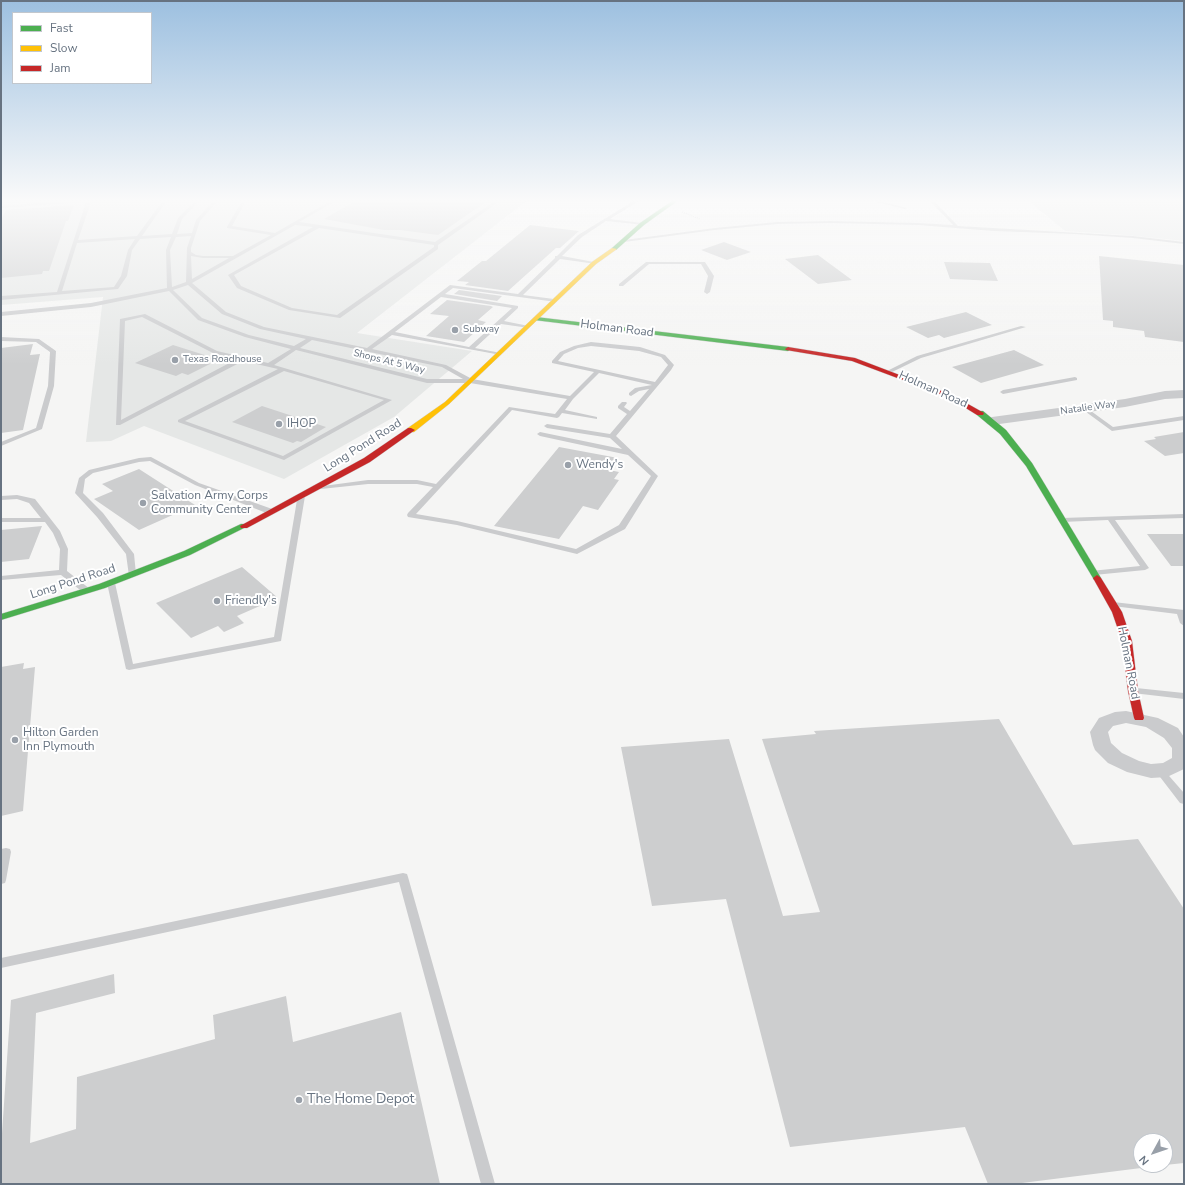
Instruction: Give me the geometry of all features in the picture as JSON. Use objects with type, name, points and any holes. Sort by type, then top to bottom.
[{"type":"street","name":"Long Pond Road","points":[[1,617],[87,591],[187,554],[272,512],[358,465],[405,435],[437,411],[594,263],[606,254]]},
{"type":"street","name":"Holman Road","points":[[536,319],[819,353],[854,359],[890,371],[950,396],[992,421],[1022,456],[1118,612],[1126,641],[1133,691],[1139,718]]},
{"type":"street","name":"Natalie Way","points":[[992,421],[1165,395],[1184,394]]},
{"type":"street","name":"Holman Road","points":[[1115,718],[1139,718],[1162,727],[1181,740],[1182,758],[1174,767],[1160,771],[1143,770],[1124,763],[1108,752],[1100,738],[1099,732],[1102,726],[1106,722],[1115,718]]},
{"type":"lane","points":[[59,293],[72,254]]},
{"type":"lane","points":[[1,298],[116,288],[124,276],[129,254]]},
{"type":"lane","points":[[168,254],[170,288]]},
{"type":"lane","points":[[188,283],[189,254]]},
{"type":"lane","points":[[194,254],[203,257],[235,256]]},
{"type":"lane","points":[[1,314],[91,305],[170,288],[188,283],[238,254]]},
{"type":"lane","points":[[268,254],[232,275],[239,287],[291,309],[338,317],[427,254]]},
{"type":"lane","points":[[520,295],[561,254]]},
{"type":"lane","points":[[557,258],[594,263]]},
{"type":"lane","points":[[621,285],[648,264],[703,263],[711,276],[707,292]]},
{"type":"lane","name":"Shops At 5 Way","points":[[188,283],[224,313],[262,328],[444,366],[470,381]]},
{"type":"lane","points":[[368,350],[452,286],[554,301]]},
{"type":"lane","name":"Shops At 5 Way","points":[[170,288],[200,319],[247,336],[427,381],[470,381]]},
{"type":"lane","points":[[440,295],[516,307],[471,348]]},
{"type":"lane","points":[[242,359],[118,424],[122,320],[143,315],[215,352],[269,365],[283,369],[389,400],[284,458],[180,421],[283,369]]},
{"type":"lane","points":[[499,322],[527,327]]},
{"type":"lane","points":[[890,371],[919,357],[1023,328]]},
{"type":"lane","points":[[390,333],[499,354]]},
{"type":"lane","points":[[269,365],[311,338]]},
{"type":"lane","points":[[1,339],[37,340],[53,351],[51,386],[39,429],[1,444]]},
{"type":"lane","points":[[612,436],[656,385],[671,365],[663,356],[651,352],[608,344],[591,344],[576,347],[562,353],[554,362],[656,385]]},
{"type":"lane","points":[[547,426],[612,436],[655,476],[622,527],[577,552],[457,523],[411,515],[512,408],[557,416],[598,371]]},
{"type":"lane","points":[[1003,392],[1075,379]]},
{"type":"lane","points":[[470,381],[572,398]]},
{"type":"lane","points":[[631,394],[637,389],[656,385]]},
{"type":"lane","points":[[624,403],[620,407],[631,414]]},
{"type":"lane","points":[[1084,408],[1112,429],[1184,418]]},
{"type":"lane","points":[[561,411],[595,418]]},
{"type":"lane","points":[[540,434],[630,453]]},
{"type":"lane","points":[[132,574],[130,554],[100,515],[79,493],[82,478],[91,472],[139,460],[152,459],[197,484],[272,512]]},
{"type":"lane","points":[[314,489],[368,482],[417,482],[438,486]]},
{"type":"lane","points":[[110,583],[129,667],[278,639],[301,496]]},
{"type":"lane","points":[[1,498],[17,497],[32,501],[57,533],[64,549],[63,572]]},
{"type":"lane","points":[[1062,520],[1184,516]]},
{"type":"lane","points":[[1094,573],[1145,568],[1110,518]]},
{"type":"lane","points":[[1,520],[47,520]]},
{"type":"lane","points":[[1,578],[63,572],[87,591]]},
{"type":"lane","points":[[1112,603],[1182,613],[1184,623]]},
{"type":"lane","points":[[1133,691],[1184,696]]},
{"type":"lane","points":[[1160,771],[1184,800]]},
{"type":"lane","points":[[1,853],[6,852],[1,880]]},
{"type":"lane","points":[[1,964],[403,877],[488,1184]]},
{"type":"shaded area","points":[[1,254],[458,254],[357,333],[472,351],[394,417],[284,479],[144,426],[111,441],[86,442],[103,297],[1,305]]},
{"type":"building","points":[[1,254],[55,254],[49,271],[43,271],[42,274],[1,278]]},
{"type":"building","points":[[494,254],[549,254],[508,291],[465,285],[469,282],[457,281],[482,261],[486,261]]},
{"type":"building","points":[[712,254],[744,254],[727,260]]},
{"type":"building","points":[[818,255],[852,280],[818,284],[785,259]]},
{"type":"building","points":[[1099,256],[1184,265],[1184,342],[1145,337],[1144,331],[1113,327],[1113,321],[1103,320]]},
{"type":"building","points":[[944,262],[990,263],[998,281],[950,279]]},
{"type":"building","points":[[459,290],[502,296],[497,301],[454,294]]},
{"type":"building","points":[[447,300],[493,307],[478,320],[486,322],[464,342],[426,336],[449,316],[430,314]]},
{"type":"building","points":[[966,312],[992,325],[944,338],[939,335],[928,338],[906,327]]},
{"type":"building","points":[[33,344],[30,355],[40,354],[23,430],[1,433],[1,348]]},
{"type":"building","name":"Texas Roadhouse","points":[[173,345],[214,358],[205,362],[210,364],[188,375],[182,373],[176,376],[135,363]]},
{"type":"building","points":[[1014,350],[1044,365],[981,383],[952,367]]},
{"type":"building","name":"IHOP","points":[[262,406],[326,427],[301,442],[297,441],[293,443],[232,422]]},
{"type":"building","points":[[1184,432],[1184,453],[1165,456],[1144,441],[1156,439],[1154,437]]},
{"type":"building","points":[[559,447],[618,458],[609,470],[619,472],[614,479],[619,480],[598,510],[583,506],[559,539],[494,526]]},
{"type":"building","points":[[139,469],[195,505],[139,530],[94,499],[113,491],[102,484]]},
{"type":"building","points":[[42,526],[29,559],[1,562],[1,530]]},
{"type":"building","points":[[1147,534],[1184,534],[1184,566],[1171,566]]},
{"type":"building","name":"Friendly's","points":[[242,567],[278,598],[237,616],[244,623],[224,632],[218,626],[191,638],[156,603]]},
{"type":"building","name":"Hilton Garden Inn Plymouth","points":[[24,663],[23,669],[35,667],[23,811],[1,816],[1,667]]},
{"type":"building","points":[[999,719],[1073,845],[1138,839],[1184,909],[1184,1163],[1173,1164],[1173,1133],[1133,1133],[1133,1169],[1014,1184],[988,1184],[965,1127],[790,1147],[726,899],[652,906],[621,747],[729,739],[783,916],[820,912],[762,739],[816,734],[814,731]]},
{"type":"building","name":"The Home Depot","points":[[114,974],[115,993],[36,1013],[30,1143],[76,1129],[77,1077],[215,1039],[213,1015],[286,996],[293,1042],[401,1012],[440,1184],[1,1184],[1,1148],[11,1000]]},
{"type":"traffic: fast","points":[[536,319],[788,349]]},
{"type":"traffic: fast","points":[[980,413],[1003,432],[1029,465],[1097,578]]},
{"type":"traffic: fast","points":[[1,617],[102,586],[187,553],[244,526]]},
{"type":"traffic: slow","points":[[411,430],[447,403],[594,263],[606,254]]},
{"type":"traffic: jam","points":[[788,349],[853,359],[950,396],[980,413]]},
{"type":"traffic: jam","points":[[244,526],[367,460],[411,430]]},
{"type":"traffic: jam","points":[[1097,578],[1117,612],[1127,641],[1133,691],[1139,718]]},
{"type":"place","name":"Subway","points":[[455,330]]},
{"type":"place","name":"Texas Roadhouse","points":[[175,360]]},
{"type":"place","name":"IHOP","points":[[279,424]]},
{"type":"place","name":"Wendy's","points":[[568,465]]},
{"type":"place","name":"Salvation Army Corps Community Center","points":[[143,503]]},
{"type":"place","name":"Friendly's","points":[[217,601]]},
{"type":"place","name":"Hilton Garden Inn Plymouth","points":[[15,740]]},
{"type":"place","name":"The Home Depot","points":[[299,1100]]}]
